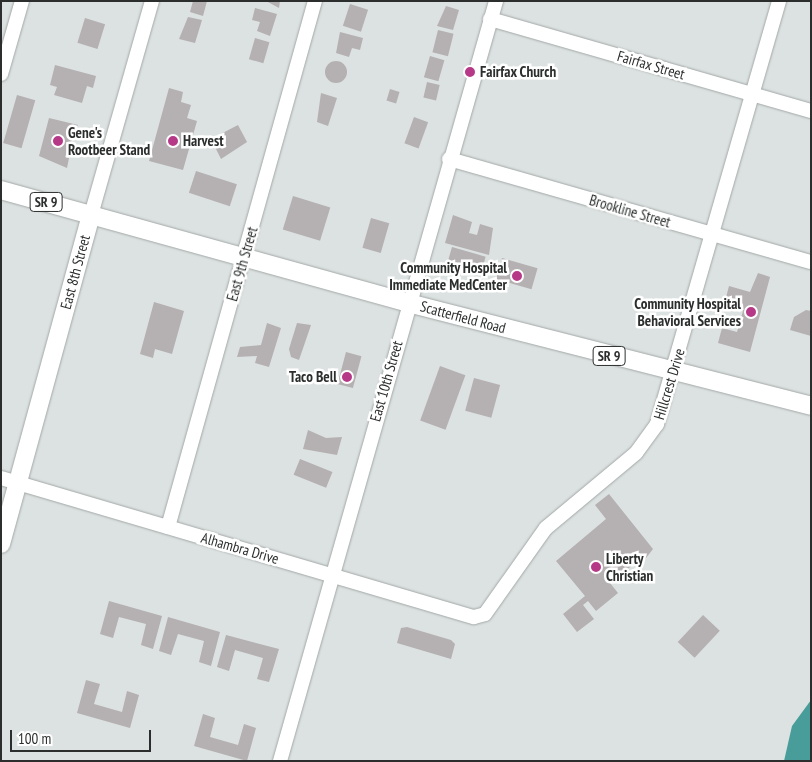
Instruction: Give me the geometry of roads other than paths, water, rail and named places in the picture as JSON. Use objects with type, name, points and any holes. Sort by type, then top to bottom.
[{"type":"main road","name":"Scatterfield Road","points":[[1,190],[243,259],[811,406]]},
{"type":"main road","name":"East 8th Street","points":[[1,544],[90,215]]},
{"type":"street","points":[[1,74],[22,1]]},
{"type":"street","name":"East 8th Street","points":[[90,215],[152,1]]},
{"type":"street","name":"East 9th Street","points":[[168,527],[315,1]]},
{"type":"street","name":"East 10th Street","points":[[280,761],[408,303],[496,1]]},
{"type":"street","name":"Hillcrest Drive","points":[[479,616],[493,607],[546,528],[648,438],[674,372],[779,1]]},
{"type":"street","name":"Fairfax Street","points":[[490,19],[811,111]]},
{"type":"street","name":"Brookline Street","points":[[449,159],[811,262]]},
{"type":"street","name":"Alhambra Drive","points":[[1,478],[479,616]]},
{"type":"water","points":[[811,700],[811,761],[784,761],[792,726]]},
{"type":"place","name":"Fairfax Church","points":[[470,72]]},
{"type":"place","name":"Gene's Rootbeer Stand","points":[[58,141]]},
{"type":"place","name":"Harvest","points":[[173,141]]},
{"type":"place","name":"Community Hospital Immediate MedCenter","points":[[517,276]]},
{"type":"place","name":"Community Hospital Behavioral Services","points":[[751,312]]},
{"type":"place","name":"Taco Bell","points":[[347,377]]},
{"type":"place","name":"Liberty Christian","points":[[596,567]]}]
